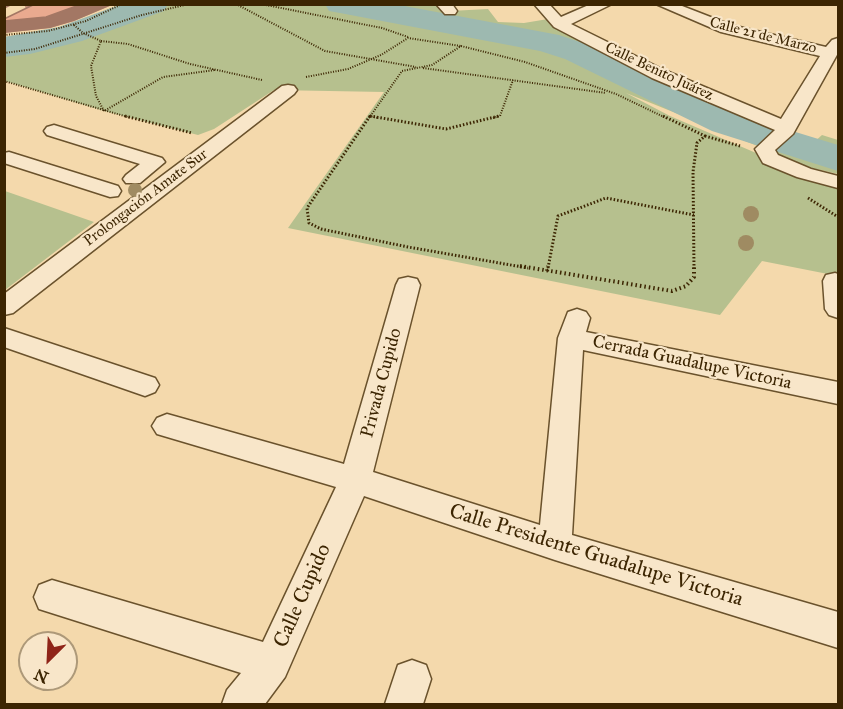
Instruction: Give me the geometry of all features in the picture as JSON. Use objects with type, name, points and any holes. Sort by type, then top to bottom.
[{"type":"street","name":"Calle Benito Juárez","points":[[541,4],[559,24],[658,74],[784,130]]},
{"type":"street","points":[[559,24],[605,4]]},
{"type":"street","name":"Calle 21 de Marzo","points":[[663,4],[726,29],[834,48]]},
{"type":"street","points":[[834,48],[784,130],[765,149],[770,159],[804,173],[838,182]]},
{"type":"street","name":"Prolongación Amate Sur","points":[[4,307],[294,84]]},
{"type":"street","points":[[75,159],[161,186]]},
{"type":"street","points":[[75,159],[112,200],[132,208]]},
{"type":"street","points":[[835,281],[838,309]]},
{"type":"street","name":"Privada Cupido","points":[[355,480],[408,285]]},
{"type":"street","name":"Cerrada Guadalupe Victoria","points":[[555,545],[574,328],[838,393]]},
{"type":"street","points":[[4,338],[145,385]]},
{"type":"street","name":"Calle Presidente Guadalupe Victoria","points":[[167,426],[355,480],[555,545],[838,630]]},
{"type":"street","name":"Calle Cupido","points":[[241,705],[272,664],[355,480]]},
{"type":"street","points":[[52,597],[272,664]]},
{"type":"path","points":[[4,35],[48,32],[74,25],[122,4]]},
{"type":"path","points":[[4,53],[35,49],[142,15],[189,4]]},
{"type":"path","points":[[236,4],[325,51],[369,60],[616,94]]},
{"type":"path","points":[[261,4],[382,28],[408,38],[461,46],[525,62],[616,94],[705,136],[697,143],[693,171],[694,278],[686,286],[672,291],[655,290],[408,247],[321,229],[309,223],[307,208],[402,71],[432,65],[461,46]]},
{"type":"path","points":[[74,25],[83,33],[101,41],[128,44],[215,70],[262,81]]},
{"type":"path","points":[[294,84],[348,69],[408,38]]},
{"type":"path","points":[[75,159],[96,96],[91,66],[101,41]]},
{"type":"path","points":[[75,159],[163,77],[215,70]]},
{"type":"path","points":[[369,116],[446,129],[500,116],[513,80]]},
{"type":"path","points":[[4,81],[75,159]]},
{"type":"path","points":[[75,159],[198,135]]},
{"type":"path","points":[[547,271],[558,216],[606,198],[694,215]]},
{"type":"green space","points":[[443,4],[450,11],[488,9],[498,22],[524,23],[554,18],[559,24],[785,127],[794,135],[813,143],[822,135],[838,140],[838,174],[812,168],[626,93],[670,116],[770,159],[838,182],[838,276],[762,261],[720,315],[288,228],[384,92],[274,90],[214,129],[198,135],[104,111],[5,81],[5,37],[57,32],[129,5]]},
{"type":"green space","points":[[4,191],[94,222],[5,290]]},
{"type":"building","points":[[35,4],[82,4],[46,17],[4,21]]},
{"type":"waterway","points":[[4,47],[30,44],[70,34],[153,4]]},
{"type":"waterway","points":[[340,4],[547,42],[577,52],[726,123],[838,158]]}]
